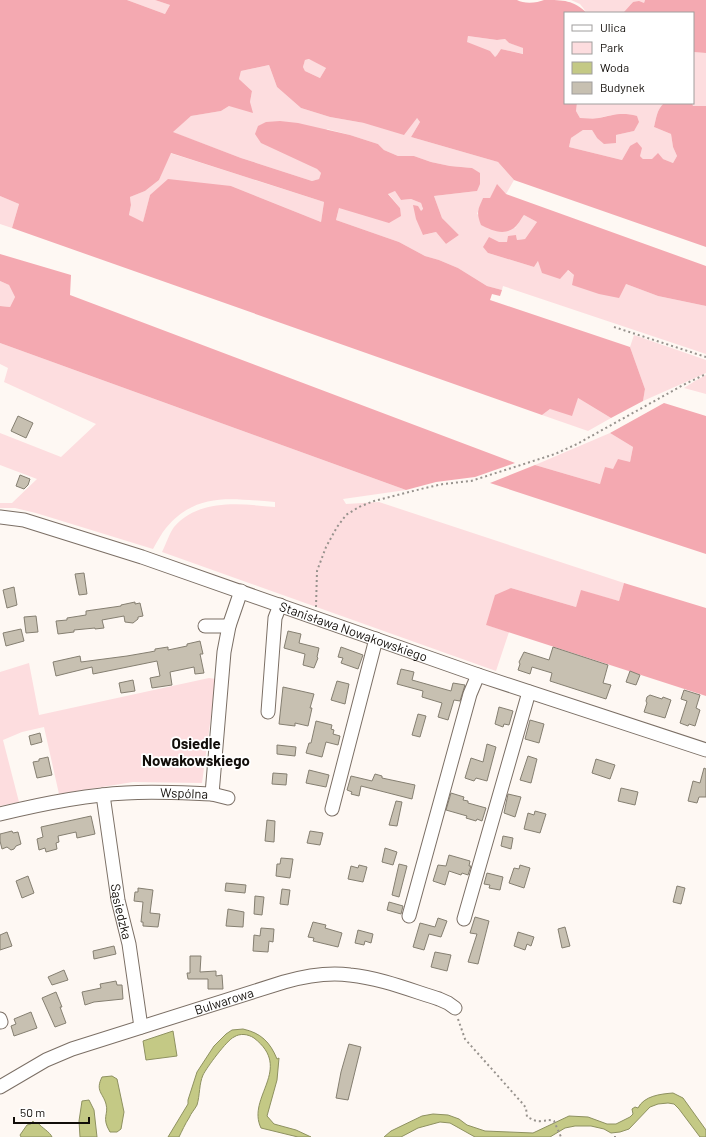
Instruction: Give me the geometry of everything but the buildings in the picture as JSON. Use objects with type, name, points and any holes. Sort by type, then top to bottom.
[{"type":"street","name":"Stanisława Nowakowskiego","points":[[0,517],[24,520],[155,561],[478,675],[706,750]]},
{"type":"street","name":"Wspólna","points":[[0,814],[103,795],[140,793],[212,794],[224,652],[229,626],[241,591]]},
{"type":"street","points":[[268,712],[275,618],[280,605]]},
{"type":"street","points":[[205,626],[229,626]]},
{"type":"street","points":[[332,809],[376,639]]},
{"type":"street","points":[[409,916],[470,694],[478,675]]},
{"type":"street","points":[[464,919],[528,692]]},
{"type":"street","points":[[212,794],[228,798]]},
{"type":"street","name":"Sąsiedzka","points":[[103,795],[118,900],[129,944],[141,1027]]},
{"type":"street","name":"Bulwarowa","points":[[0,1087],[59,1054],[297,978],[323,974],[350,975],[375,980],[439,999],[448,1002],[455,1008]]},
{"type":"path","points":[[614,327],[706,357]]},
{"type":"path","points":[[312,617],[316,604],[317,571],[326,547],[337,527],[346,515],[359,507],[374,501],[443,484],[471,481],[554,454],[577,444],[685,384],[706,374]]},
{"type":"path","points":[[455,1008],[465,1039],[523,1104],[526,1108],[527,1118],[536,1121],[550,1119],[554,1121],[561,1136]]},
{"type":"green space","points":[[127,0],[155,0],[170,5],[165,14]]},
{"type":"green space","points":[[571,0],[645,0],[644,3],[633,2],[624,12],[586,12],[580,4]]},
{"type":"green space","points":[[468,36],[497,40],[505,39],[509,43],[524,48],[524,54],[501,49],[495,57],[466,42]]},
{"type":"green space","points":[[694,52],[706,53],[706,106],[693,106]]},
{"type":"green space","points":[[310,59],[326,68],[320,78],[305,71],[303,67],[305,60]]},
{"type":"green space","points":[[269,65],[277,87],[301,108],[330,117],[364,123],[417,118],[420,122],[411,137],[498,162],[514,180],[506,194],[483,198],[477,214],[515,228],[524,215],[537,222],[525,239],[517,240],[516,235],[507,242],[499,242],[488,253],[534,267],[538,261],[567,270],[574,275],[626,284],[658,296],[706,306],[706,354],[503,286],[502,290],[487,286],[458,268],[425,256],[399,242],[336,220],[339,208],[400,208],[388,193],[395,191],[401,200],[411,199],[421,203],[423,210],[421,211],[424,235],[436,232],[446,244],[459,235],[442,218],[434,196],[477,191],[472,168],[450,166],[431,162],[414,156],[398,156],[384,150],[378,144],[327,129],[304,162],[321,173],[319,179],[312,181],[241,158],[172,132],[191,116],[221,111],[229,106],[250,102],[252,91],[239,79],[241,71]]},
{"type":"green space","points":[[577,104],[663,104],[658,111],[654,127],[671,134],[673,147],[677,156],[673,163],[663,159],[643,159],[630,146],[622,160],[569,147],[571,138],[583,130],[592,130],[597,138],[616,143],[616,135],[634,131],[611,115],[599,118],[580,118],[576,111]]},
{"type":"green space","points":[[170,153],[324,202],[321,222],[231,186],[150,195],[143,223],[129,215],[131,205],[130,197],[145,191],[159,180]]},
{"type":"green space","points":[[0,196],[19,204],[12,228],[0,224]]},
{"type":"green space","points":[[0,281],[9,285],[15,297],[10,307],[0,306]]},
{"type":"green space","points":[[634,335],[706,360],[706,373],[643,401],[645,389],[630,347]]},
{"type":"green space","points":[[0,343],[406,490],[343,499],[346,504],[379,502],[624,583],[619,601],[582,591],[576,607],[511,588],[486,625],[509,632],[496,671],[162,552],[174,527],[184,518],[196,511],[208,507],[235,504],[275,507],[275,502],[230,499],[216,500],[190,508],[178,516],[164,530],[153,549],[36,513],[15,508],[0,508],[0,503],[12,503],[37,479],[0,465],[0,433],[61,457],[96,424],[4,382],[8,368],[0,364]]},
{"type":"green space","points":[[706,375],[706,394],[684,388],[695,381]]},
{"type":"green space","points":[[578,398],[611,418],[588,431],[542,415],[550,409]]},
{"type":"green space","points":[[610,433],[633,447],[630,462],[613,469],[600,484],[535,465]]},
{"type":"green space","points":[[29,663],[39,715],[209,678],[216,679],[202,783],[133,782],[59,794],[44,727],[22,732],[3,740],[19,802],[0,806],[0,672]]},
{"type":"shaded area","points":[[0,0],[127,0],[165,14],[170,5],[155,0],[517,0],[530,3],[544,0],[563,1],[573,3],[586,12],[564,12],[564,104],[577,104],[576,111],[580,118],[597,118],[626,114],[637,116],[639,122],[634,131],[616,135],[616,143],[604,144],[597,138],[592,130],[583,130],[571,138],[569,147],[622,160],[630,146],[637,142],[642,148],[640,156],[643,159],[652,159],[658,153],[663,159],[673,163],[677,156],[673,147],[671,134],[654,127],[660,108],[663,104],[692,104],[693,106],[706,106],[706,247],[514,180],[498,162],[411,137],[420,122],[417,118],[404,135],[364,123],[330,117],[301,108],[277,87],[269,65],[241,71],[239,79],[252,91],[250,102],[253,113],[229,106],[221,111],[191,116],[173,132],[241,158],[312,181],[319,179],[321,173],[317,169],[261,143],[255,134],[258,126],[266,122],[280,121],[298,123],[350,135],[378,144],[384,150],[398,156],[414,156],[431,162],[450,166],[472,168],[480,173],[480,184],[477,191],[434,196],[442,218],[459,235],[446,244],[436,232],[423,235],[416,219],[413,205],[418,206],[421,211],[423,209],[421,203],[411,199],[401,200],[395,191],[388,194],[400,208],[401,216],[389,223],[339,208],[336,220],[399,242],[425,256],[458,268],[487,286],[502,290],[500,296],[492,294],[490,300],[630,347],[645,389],[643,401],[611,418],[578,398],[572,416],[550,409],[542,415],[12,228],[19,204],[0,196]],"holes":[[[468,36],[497,40],[505,39],[509,43],[523,48],[523,54],[501,49],[495,57],[490,51],[467,42]],[[309,59],[326,68],[320,78],[305,71],[303,67],[305,60]],[[171,153],[324,202],[321,222],[231,186],[168,179],[150,195],[143,222],[129,215],[131,205],[130,197],[145,191],[159,180]]]},
{"type":"shaded area","points":[[645,0],[706,0],[706,53],[694,52],[694,12],[624,12],[633,2],[639,1],[644,3]]},
{"type":"shaded area","points":[[497,184],[506,194],[706,266],[706,306],[658,296],[626,284],[619,298],[599,294],[572,285],[574,275],[568,270],[560,279],[542,273],[538,261],[534,267],[488,253],[483,247],[489,237],[499,242],[507,242],[508,236],[516,235],[517,240],[525,239],[537,222],[524,215],[514,228],[506,232],[493,230],[481,225],[478,217],[480,205],[483,198],[490,198]]},
{"type":"shaded area","points":[[0,254],[71,275],[70,295],[515,463],[475,477],[436,482],[406,490],[0,343],[0,306],[10,307],[15,297],[9,285],[0,281]]},
{"type":"shaded area","points":[[664,403],[706,416],[706,554],[490,483],[535,465],[600,484],[605,467],[613,469],[618,459],[630,462],[633,447],[610,433]]},
{"type":"shaded area","points":[[624,583],[706,608],[706,696],[486,625],[495,595],[511,588],[576,607],[581,590],[619,601]]},
{"type":"water","points":[[243,1029],[255,1033],[264,1039],[277,1059],[279,1058],[277,1080],[267,1116],[274,1124],[296,1130],[311,1137],[298,1137],[261,1128],[258,1117],[259,1105],[270,1072],[270,1061],[265,1049],[254,1038],[244,1034],[231,1039],[213,1060],[203,1075],[197,1105],[179,1137],[168,1137],[188,1104],[197,1072],[214,1046],[232,1030]]},
{"type":"water","points":[[173,1031],[177,1056],[146,1060],[143,1041]]},
{"type":"water","points":[[112,1076],[117,1079],[124,1112],[121,1129],[117,1132],[110,1132],[107,1127],[107,1108],[105,1100],[99,1089],[102,1077]]},
{"type":"water","points":[[673,1093],[683,1098],[706,1130],[706,1137],[700,1137],[679,1109],[674,1104],[668,1103],[650,1107],[629,1129],[620,1132],[611,1133],[604,1129],[591,1126],[575,1126],[565,1128],[550,1137],[475,1137],[450,1123],[440,1122],[418,1128],[401,1137],[384,1137],[391,1131],[422,1116],[433,1114],[448,1115],[459,1119],[467,1125],[485,1131],[533,1133],[569,1116],[588,1117],[607,1124],[616,1124],[630,1117],[633,1114],[632,1109],[635,1107],[638,1108],[648,1098]]},
{"type":"water","points":[[89,1100],[94,1110],[97,1137],[80,1137],[79,1121],[82,1101]]},
{"type":"water","points":[[33,1121],[34,1123],[38,1123],[50,1133],[52,1137],[21,1137],[20,1135],[27,1125],[31,1124]]},
{"type":"district","name":"Osiedle Nowakowskiego","points":[[196,752]]}]
